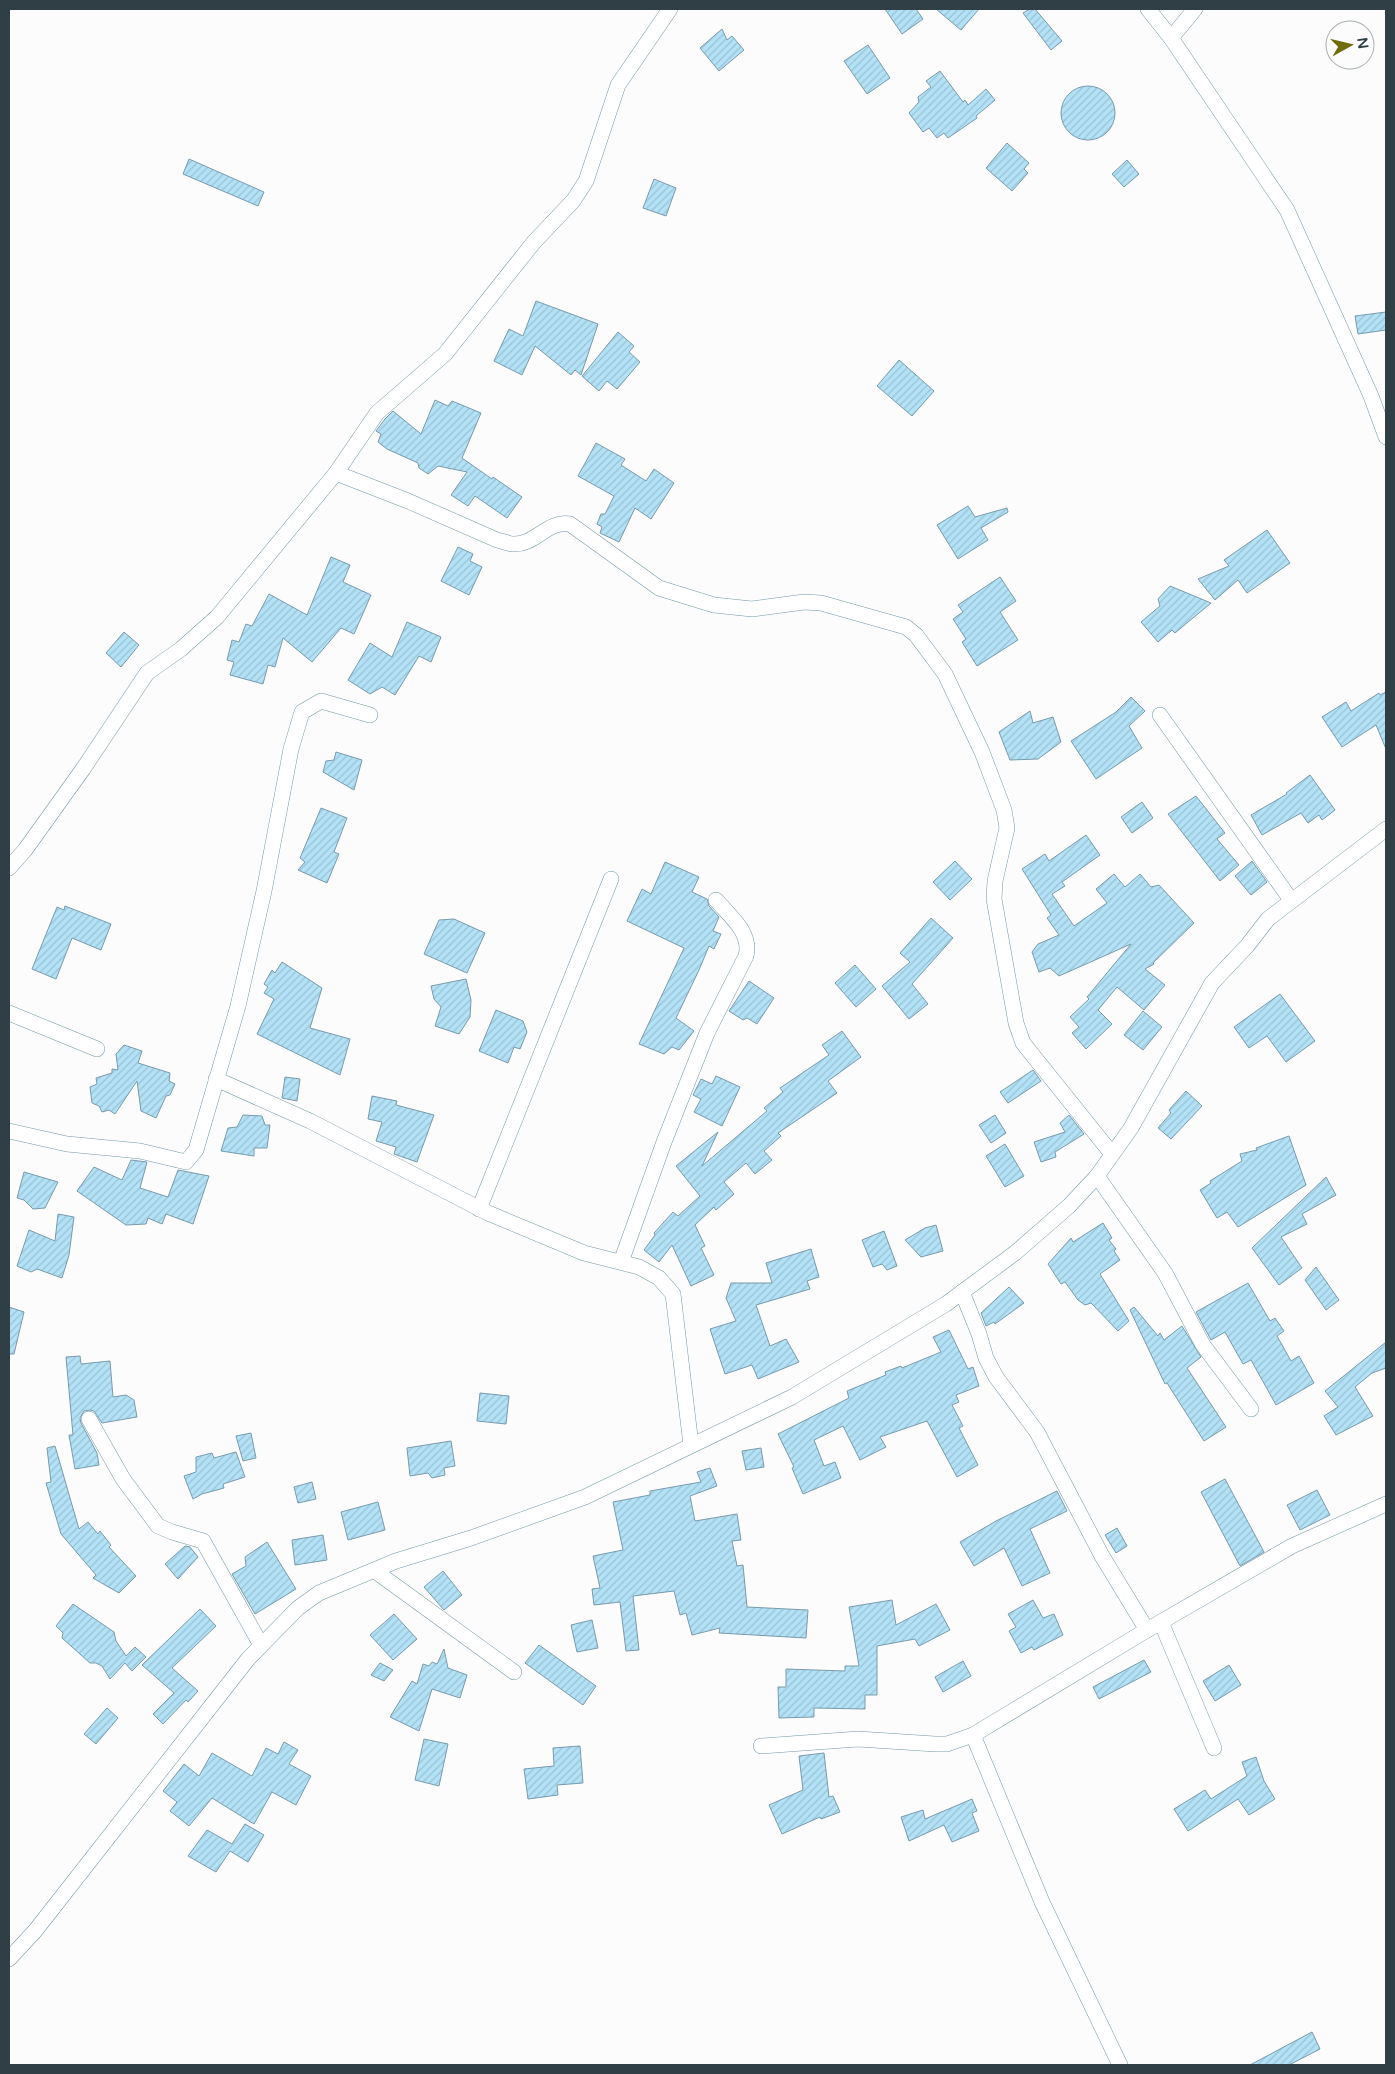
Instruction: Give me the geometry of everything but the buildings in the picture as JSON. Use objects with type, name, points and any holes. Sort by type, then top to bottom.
[{"type":"street","points":[[9,868],[25,850],[62,799],[147,673],[181,648],[217,617],[336,472],[377,412],[445,354],[534,242],[573,201],[586,181],[618,85],[670,9]]},
{"type":"street","points":[[1148,9],[1171,38],[1287,210],[1372,396],[1386,437]]},
{"type":"street","points":[[1171,38],[1195,9]]},
{"type":"street","points":[[336,472],[408,500],[497,540],[512,544],[531,540],[556,524],[570,524],[659,588],[714,605],[752,609],[804,602],[822,603],[906,627],[916,635],[945,674],[982,752],[1004,810],[1007,828],[995,881],[994,899],[1016,1023],[1023,1043],[1112,1154]]},
{"type":"street","points":[[9,1131],[67,1144],[140,1151],[186,1162],[196,1150],[240,996],[264,891],[291,750],[302,712],[321,701],[370,715]]},
{"type":"street","points":[[1160,715],[1291,900]]},
{"type":"street","points":[[9,1959],[35,1930],[261,1645],[298,1608],[319,1593],[396,1561],[471,1538],[585,1496],[792,1397],[946,1304],[1015,1253],[1069,1206],[1096,1176],[1131,1128],[1212,983],[1247,946],[1268,919],[1386,829]]},
{"type":"street","points":[[479,1209],[610,879]]},
{"type":"street","points":[[621,1262],[664,1142],[707,1033],[748,948],[745,934],[716,900]]},
{"type":"street","points":[[9,1013],[97,1049]]},
{"type":"street","points":[[216,1079],[310,1122],[479,1209],[584,1253],[639,1267],[660,1278],[673,1294],[691,1446]]},
{"type":"street","points":[[1096,1176],[1165,1272],[1203,1346],[1251,1409]]},
{"type":"street","points":[[962,1292],[979,1334],[986,1358],[996,1377],[1037,1432],[1102,1556],[1147,1630]]},
{"type":"street","points":[[89,1419],[123,1479],[158,1526],[203,1541],[261,1645]]},
{"type":"street","points":[[761,1746],[858,1739],[947,1744],[973,1735],[1147,1630],[1292,1546],[1386,1504]]},
{"type":"street","points":[[375,1571],[514,1672]]},
{"type":"street","points":[[1161,1622],[1214,1748]]},
{"type":"street","points":[[973,1735],[1042,1902],[1120,2065]]}]
